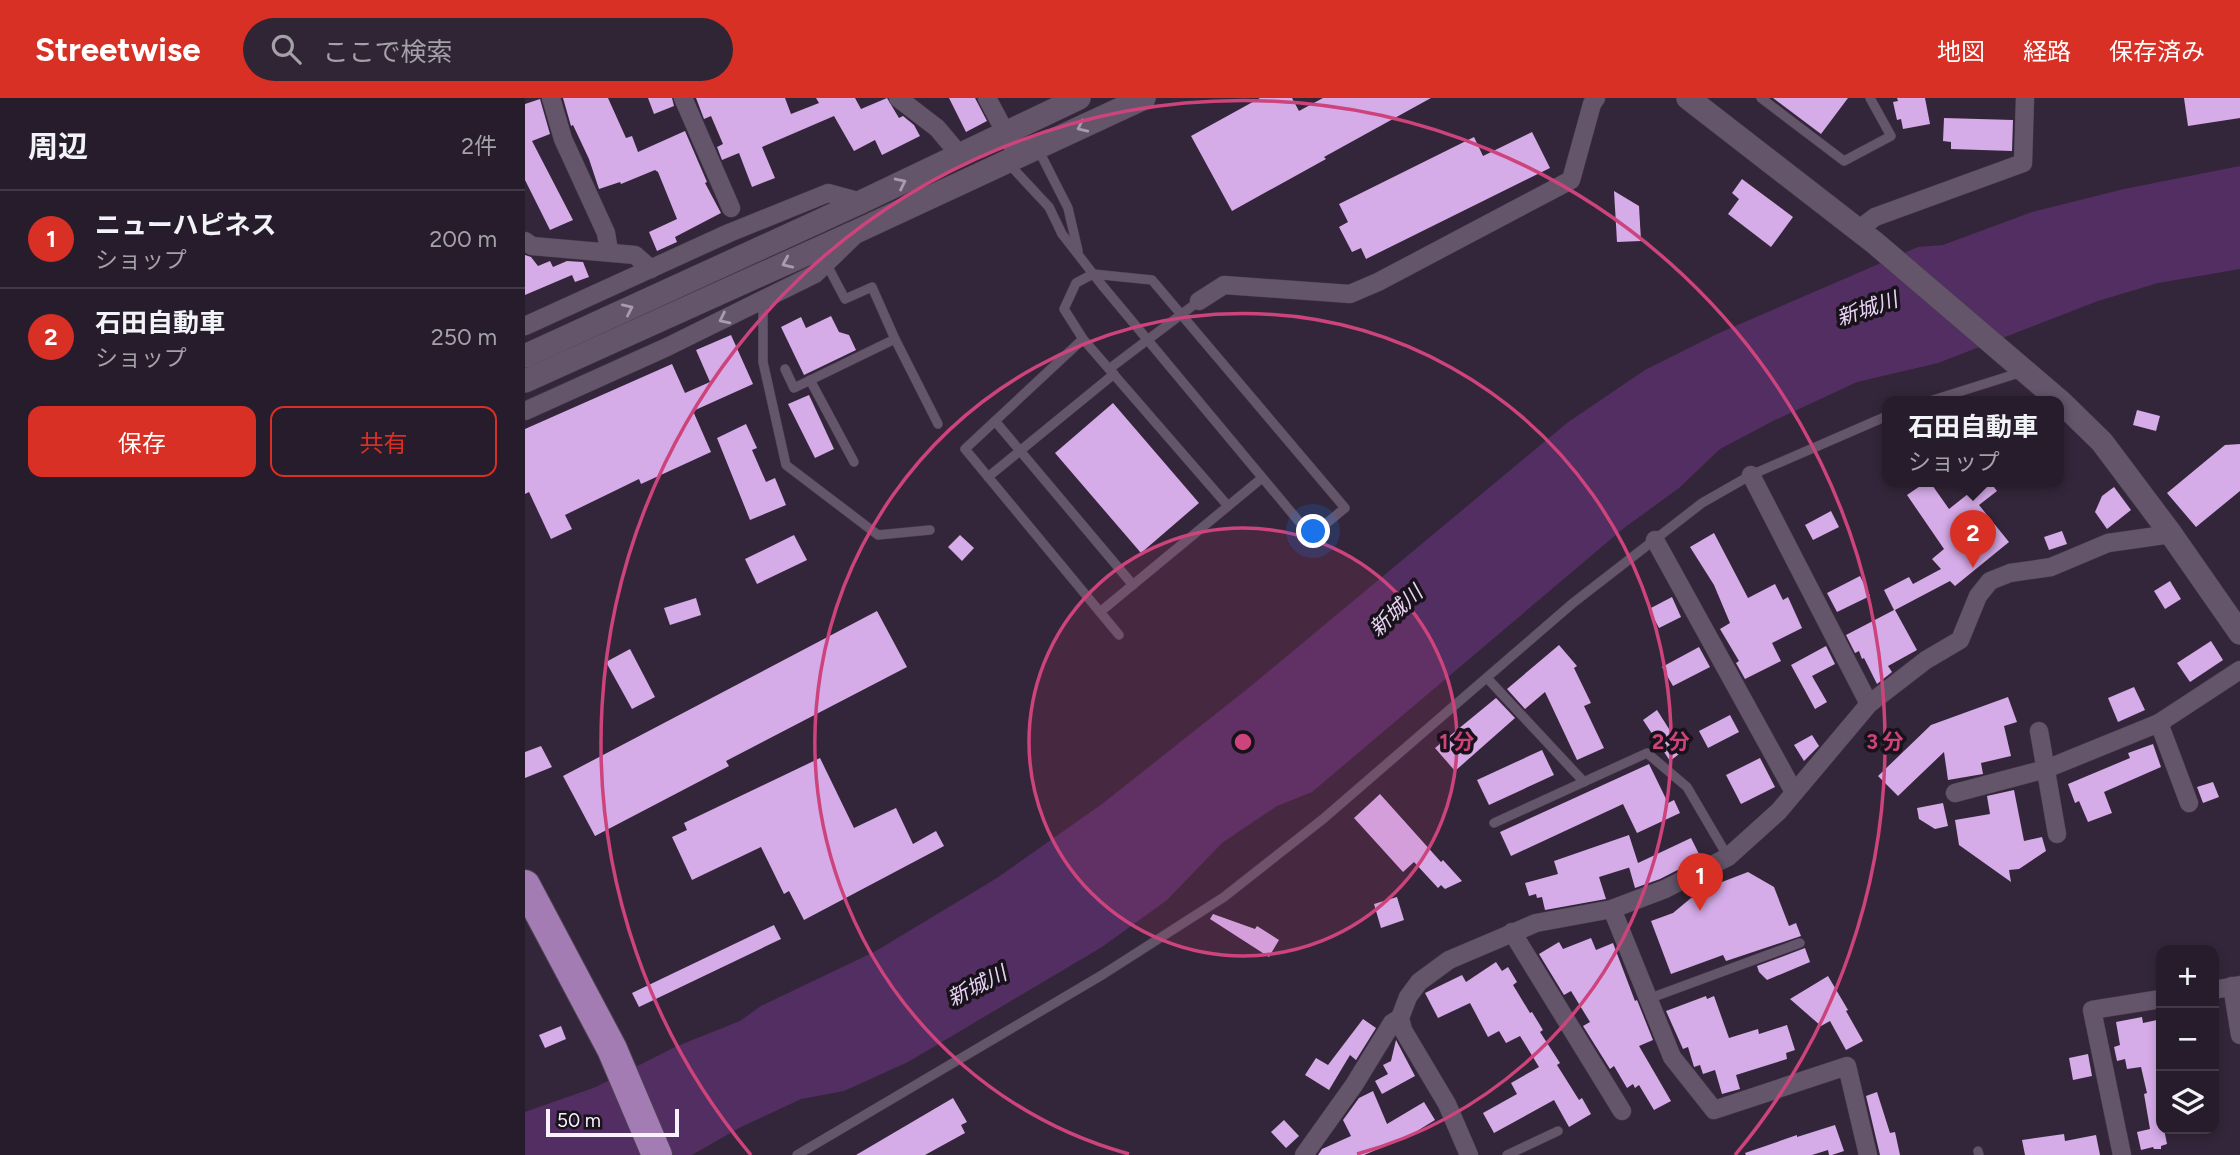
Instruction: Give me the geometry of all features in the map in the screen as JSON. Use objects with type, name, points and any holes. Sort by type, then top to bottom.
[{"type":"highway","points":[[525,885],[612,1049],[657,1155]]},
{"type":"street","points":[[551,98],[563,139],[606,233],[609,251]]},
{"type":"street","points":[[683,98],[731,208]]},
{"type":"street","points":[[898,98],[937,128],[959,154]]},
{"type":"street","points":[[987,98],[1005,133],[1021,155]]},
{"type":"street","points":[[525,381],[570,348],[861,202],[1079,98]]},
{"type":"street","points":[[525,356],[570,348],[862,229],[1144,98]]},
{"type":"street","points":[[1199,300],[1224,285],[1350,294],[1378,282],[1571,180],[1596,98]]},
{"type":"street","points":[[1867,237],[1875,217],[2023,163],[2025,98]]},
{"type":"street","points":[[1699,103],[1867,237],[2054,396]]},
{"type":"street","points":[[525,326],[729,233],[828,193],[861,202]]},
{"type":"street","points":[[525,411],[667,347],[815,274],[862,229]]},
{"type":"street","points":[[525,241],[532,246],[635,255],[650,269]]},
{"type":"street","points":[[2064,405],[2102,442],[2240,633]]},
{"type":"street","points":[[1751,475],[1869,704]]},
{"type":"street","points":[[1469,1155],[1447,1104],[1403,1030],[1400,1018],[1408,997],[1419,982],[1450,960],[1512,932],[1536,923],[1612,909],[1665,889],[1728,858],[1779,811],[1869,704],[1926,660],[1959,640],[1978,596],[1990,581],[2010,573],[2051,567],[2108,543],[2171,534]]},
{"type":"street","points":[[1655,540],[1794,792]]},
{"type":"street","points":[[1955,793],[2046,769],[2158,723],[2240,670]]},
{"type":"street","points":[[2158,723],[2189,803]]},
{"type":"street","points":[[2039,731],[2057,834]]},
{"type":"street","points":[[1612,909],[1672,1057],[1714,1110],[1847,1066],[1868,1155]]},
{"type":"street","points":[[1512,932],[1622,1111]]},
{"type":"street","points":[[2236,985],[2240,1035]]},
{"type":"street","points":[[2122,1155],[2092,1010],[2156,1000]]},
{"type":"street","points":[[1304,1155],[1354,1085],[1392,1023],[1400,1018]]},
{"type":"lane","points":[[1761,98],[1844,161],[1891,136],[1870,98]]},
{"type":"lane","points":[[1021,155],[1068,208],[1078,252]]},
{"type":"lane","points":[[1021,155],[1062,234],[1078,252],[1093,274],[1146,340],[1311,536],[1345,508],[1152,279],[1093,274],[1076,283],[1064,309],[1083,340],[1228,506]]},
{"type":"lane","points":[[826,263],[845,299],[871,287],[938,424]]},
{"type":"lane","points":[[763,299],[763,362],[786,465],[878,535],[930,530]]},
{"type":"lane","points":[[988,477],[1146,340],[1199,300]]},
{"type":"lane","points":[[785,369],[794,388],[895,339]]},
{"type":"lane","points":[[1083,340],[965,449],[1119,635]]},
{"type":"lane","points":[[1944,396],[2022,368]]},
{"type":"lane","points":[[810,380],[854,462]]},
{"type":"lane","points":[[797,1155],[1103,975],[1224,897],[1323,819],[1573,603],[1702,503],[1751,475],[1882,418]]},
{"type":"lane","points":[[996,421],[1133,584]]},
{"type":"lane","points":[[1100,612],[1262,478]]},
{"type":"lane","points":[[1487,678],[1584,782]]},
{"type":"lane","points":[[1494,823],[1647,753],[1687,787],[1728,858]]},
{"type":"lane","points":[[1648,999],[1800,943]]},
{"type":"lane","points":[[1507,1155],[1558,1131]]},
{"type":"water","name":"新城川","points":[[2240,166],[2240,269],[2158,283],[2098,301],[1938,363],[1857,382],[1720,449],[1679,488],[1624,528],[1312,792],[1277,806],[1222,843],[1167,900],[1102,947],[908,1062],[844,1091],[801,1099],[739,1128],[692,1155],[525,1155],[525,1112],[596,1087],[675,1047],[740,1021],[761,1006],[876,951],[997,878],[1102,804],[1251,686],[1567,423],[1645,370],[1717,334],[1918,247],[1943,245],[2032,212],[2124,189]]},
{"type":"building","points":[[563,98],[608,98],[626,138],[632,136],[638,152],[685,131],[707,182],[705,183],[721,213],[675,237],[677,242],[657,251],[649,232],[677,219],[658,172],[655,170],[621,184],[620,182],[599,189],[589,159],[573,125],[571,126]]},
{"type":"building","points":[[648,98],[672,98],[674,106],[654,114]]},
{"type":"building","points":[[696,98],[785,98],[791,114],[819,103],[816,98],[855,98],[861,109],[887,98],[899,118],[903,116],[914,125],[920,136],[882,155],[875,140],[854,151],[834,116],[762,147],[775,178],[752,187],[739,153],[722,160],[717,147],[723,144],[711,116],[704,119]]},
{"type":"building","points":[[949,98],[975,98],[987,121],[966,132]]},
{"type":"building","points":[[1260,98],[1292,98],[1299,111],[1323,98],[1431,98],[1232,211],[1191,136]]},
{"type":"building","points":[[1773,98],[1848,98],[1821,134]]},
{"type":"building","points":[[1897,98],[1925,98],[1930,124],[1903,129],[1901,119],[1897,120],[1893,102],[1898,101]]},
{"type":"building","points":[[2184,98],[2240,98],[2240,118],[2188,126]]},
{"type":"building","points":[[540,99],[550,134],[532,141],[573,220],[550,230],[525,180],[525,104]]},
{"type":"building","points":[[1944,118],[2013,120],[2012,151],[1951,149],[1951,142],[1943,141]]},
{"type":"building","points":[[1532,132],[1550,168],[1366,259],[1361,248],[1352,252],[1339,227],[1348,222],[1339,204],[1474,137],[1483,156]]},
{"type":"building","points":[[1742,179],[1793,217],[1771,247],[1728,214],[1739,199],[1732,193]]},
{"type":"building","points":[[1614,191],[1639,206],[1641,241],[1617,242]]},
{"type":"building","points":[[525,255],[531,257],[538,266],[550,261],[553,267],[567,261],[583,262],[589,277],[575,282],[572,275],[525,295]]},
{"type":"building","points":[[831,316],[839,332],[849,335],[856,350],[804,375],[781,327],[801,317],[806,328]]},
{"type":"building","points":[[731,335],[753,384],[693,411],[711,452],[641,484],[639,479],[565,515],[572,529],[551,539],[529,492],[525,494],[525,429],[672,364],[685,393],[710,382],[696,350]]},
{"type":"building","points":[[809,395],[834,449],[815,458],[788,404]]},
{"type":"building","points":[[1113,403],[1199,503],[1141,553],[1055,453]]},
{"type":"building","points":[[2137,410],[2160,416],[2156,431],[2133,425]]},
{"type":"building","points":[[746,424],[757,448],[752,450],[766,482],[775,478],[786,505],[750,520],[717,438]]},
{"type":"building","points":[[2240,444],[2240,491],[2196,527],[2167,493],[2225,445]]},
{"type":"building","points":[[1919,487],[1934,487],[1949,509],[1977,487],[1994,487],[1997,491],[1979,505],[2009,542],[1955,586],[1950,581],[1895,610],[1917,650],[1888,666],[1892,672],[1877,684],[1864,658],[1862,659],[1859,651],[1855,653],[1846,635],[1894,610],[1884,590],[1909,577],[1913,584],[1941,569],[1932,559],[1944,549],[1907,495]]},
{"type":"building","points":[[2114,487],[2131,510],[2107,529],[2095,512],[2102,496]]},
{"type":"building","points":[[1831,511],[1839,527],[1813,540],[1805,525]]},
{"type":"building","points":[[2062,531],[2067,544],[2049,550],[2044,537]]},
{"type":"building","points":[[1714,533],[1748,598],[1775,584],[1783,600],[1788,597],[1802,628],[1772,643],[1781,661],[1745,679],[1736,663],[1739,661],[1720,629],[1730,623],[1714,585],[1690,547]]},
{"type":"building","points":[[794,535],[807,560],[757,584],[745,559]]},
{"type":"building","points":[[960,535],[974,548],[962,561],[948,547]]},
{"type":"building","points":[[1860,576],[1870,596],[1837,612],[1827,593]]},
{"type":"building","points":[[2170,581],[2181,599],[2165,609],[2154,591]]},
{"type":"building","points":[[1672,597],[1681,617],[1659,628],[1649,609]]},
{"type":"building","points":[[696,598],[701,615],[670,625],[664,608]]},
{"type":"building","points":[[877,611],[907,667],[726,761],[729,766],[595,836],[563,776]]},
{"type":"building","points":[[2211,641],[2223,660],[2190,682],[2177,663]]},
{"type":"building","points":[[1559,645],[1577,666],[1574,668],[1591,703],[1584,706],[1604,748],[1577,760],[1545,692],[1525,709],[1507,689]]},
{"type":"building","points":[[1826,646],[1835,664],[1812,676],[1827,702],[1815,709],[1791,665]]},
{"type":"building","points":[[1699,647],[1710,667],[1673,686],[1662,667]]},
{"type":"building","points":[[630,649],[655,697],[632,709],[606,662]]},
{"type":"building","points":[[2134,687],[2145,710],[2118,722],[2108,698]]},
{"type":"building","points":[[2008,697],[2017,722],[2004,726],[2011,756],[1981,763],[1983,774],[1948,780],[1944,752],[1898,796],[1878,776],[1931,725]]},
{"type":"building","points":[[1496,698],[1515,718],[1455,771],[1435,748]]},
{"type":"building","points":[[1657,710],[1683,751],[1670,761],[1643,720]]},
{"type":"building","points":[[1730,715],[1739,732],[1708,748],[1699,731]]},
{"type":"building","points":[[1812,735],[1819,746],[1804,761],[1794,745]]},
{"type":"building","points":[[2153,744],[2161,767],[2104,792],[2112,813],[2088,822],[2079,801],[2075,803],[2068,784],[2130,758],[2128,753]]},
{"type":"building","points":[[541,746],[552,767],[525,778],[525,752]]},
{"type":"building","points":[[1542,750],[1554,775],[1489,805],[1477,780]]},
{"type":"building","points":[[820,758],[854,828],[896,808],[913,844],[936,831],[944,846],[804,920],[789,891],[784,894],[761,847],[692,880],[672,837],[687,830],[684,823]]},
{"type":"building","points":[[1760,758],[1775,787],[1741,804],[1726,775]]},
{"type":"building","points":[[1649,764],[1668,803],[1674,800],[1680,813],[1637,833],[1623,804],[1511,856],[1500,832]]},
{"type":"building","points":[[2213,782],[2219,797],[2203,803],[2197,787]]},
{"type":"building","points":[[2014,790],[2024,841],[2042,837],[2046,851],[2019,869],[2009,870],[2011,882],[1959,845],[1955,820],[1990,814],[1987,796]]},
{"type":"building","points":[[1380,794],[1441,862],[1443,860],[1462,881],[1445,889],[1441,885],[1438,888],[1414,862],[1403,872],[1354,818]]},
{"type":"building","points":[[1943,803],[1948,826],[1935,829],[1919,819],[1917,808]]},
{"type":"building","points":[[1629,835],[1638,863],[1691,838],[1701,858],[1660,879],[1635,888],[1629,868],[1599,877],[1606,899],[1545,910],[1542,897],[1537,898],[1536,894],[1529,896],[1525,883],[1558,874],[1554,861]]},
{"type":"building","points":[[1748,872],[1774,887],[1789,926],[1796,923],[1801,936],[1726,961],[1723,955],[1671,974],[1651,921],[1673,913],[1691,898],[1703,894],[1701,890]]},
{"type":"building","points":[[1397,897],[1404,920],[1381,928],[1374,904]]},
{"type":"building","points":[[1213,914],[1255,929],[1257,926],[1279,940],[1269,957],[1210,919]]},
{"type":"building","points":[[774,925],[781,939],[639,1007],[632,993]]},
{"type":"building","points":[[1591,938],[1596,950],[1613,943],[1653,1040],[1639,1046],[1671,1101],[1654,1110],[1639,1085],[1635,1088],[1633,1084],[1627,1088],[1614,1066],[1610,1069],[1583,1026],[1590,1022],[1571,991],[1564,995],[1539,954],[1559,942],[1563,949]]},
{"type":"building","points":[[1805,948],[1810,962],[1767,980],[1759,972],[1757,966]]},
{"type":"building","points":[[1496,962],[1502,971],[1508,967],[1517,982],[1513,985],[1543,1030],[1540,1032],[1560,1063],[1557,1065],[1591,1114],[1569,1127],[1554,1100],[1494,1133],[1483,1113],[1517,1094],[1511,1083],[1539,1067],[1520,1036],[1506,1043],[1499,1031],[1488,1037],[1470,1003],[1438,1018],[1425,993],[1462,975],[1466,982]]},
{"type":"building","points":[[1828,976],[1863,1041],[1846,1050],[1830,1021],[1821,1026],[1790,999]]},
{"type":"building","points":[[1706,996],[1707,999],[1714,996],[1729,1038],[1758,1029],[1759,1034],[1787,1025],[1795,1050],[1786,1053],[1787,1059],[1736,1075],[1740,1089],[1722,1094],[1715,1070],[1703,1074],[1700,1065],[1694,1067],[1688,1047],[1683,1049],[1666,1011]]},
{"type":"building","points":[[2142,1017],[2143,1023],[2156,1020],[2156,1134],[2165,1134],[2167,1144],[2161,1146],[2161,1149],[2153,1147],[2141,1150],[2137,1132],[2150,1129],[2144,1094],[2147,1093],[2141,1067],[2127,1069],[2125,1059],[2117,1061],[2114,1047],[2120,1045],[2116,1022]]},
{"type":"building","points":[[1363,1019],[1376,1028],[1356,1060],[1350,1055],[1329,1090],[1305,1075],[1316,1058],[1328,1065]]},
{"type":"building","points":[[561,1026],[566,1039],[545,1048],[539,1035]]},
{"type":"building","points":[[1396,1040],[1415,1076],[1382,1094],[1375,1081],[1388,1074],[1383,1065],[1391,1061]]},
{"type":"building","points":[[2088,1054],[2092,1076],[2073,1080],[2069,1058]]},
{"type":"building","points":[[1373,1091],[1387,1124],[1424,1102],[1435,1120],[1409,1136],[1364,1155],[1318,1155],[1322,1149],[1351,1136],[1343,1120],[1359,1098]]},
{"type":"building","points":[[1877,1092],[1890,1133],[1895,1132],[1900,1155],[1880,1155],[1866,1096]]},
{"type":"building","points":[[953,1098],[967,1122],[961,1125],[965,1133],[925,1155],[856,1155]]},
{"type":"building","points":[[1284,1120],[1299,1136],[1286,1148],[1271,1132]]},
{"type":"building","points":[[1835,1125],[1844,1151],[1832,1155],[1829,1155],[1828,1150],[1812,1155],[1745,1153],[1797,1135]]},
{"type":"building","points":[[2064,1134],[2065,1141],[2096,1135],[2100,1155],[2025,1155],[2022,1140]]},
{"type":"place","name":"石田自動車","points":[[1973,568]]},
{"type":"place","name":"ニューハピネス","points":[[1700,911]]}]
